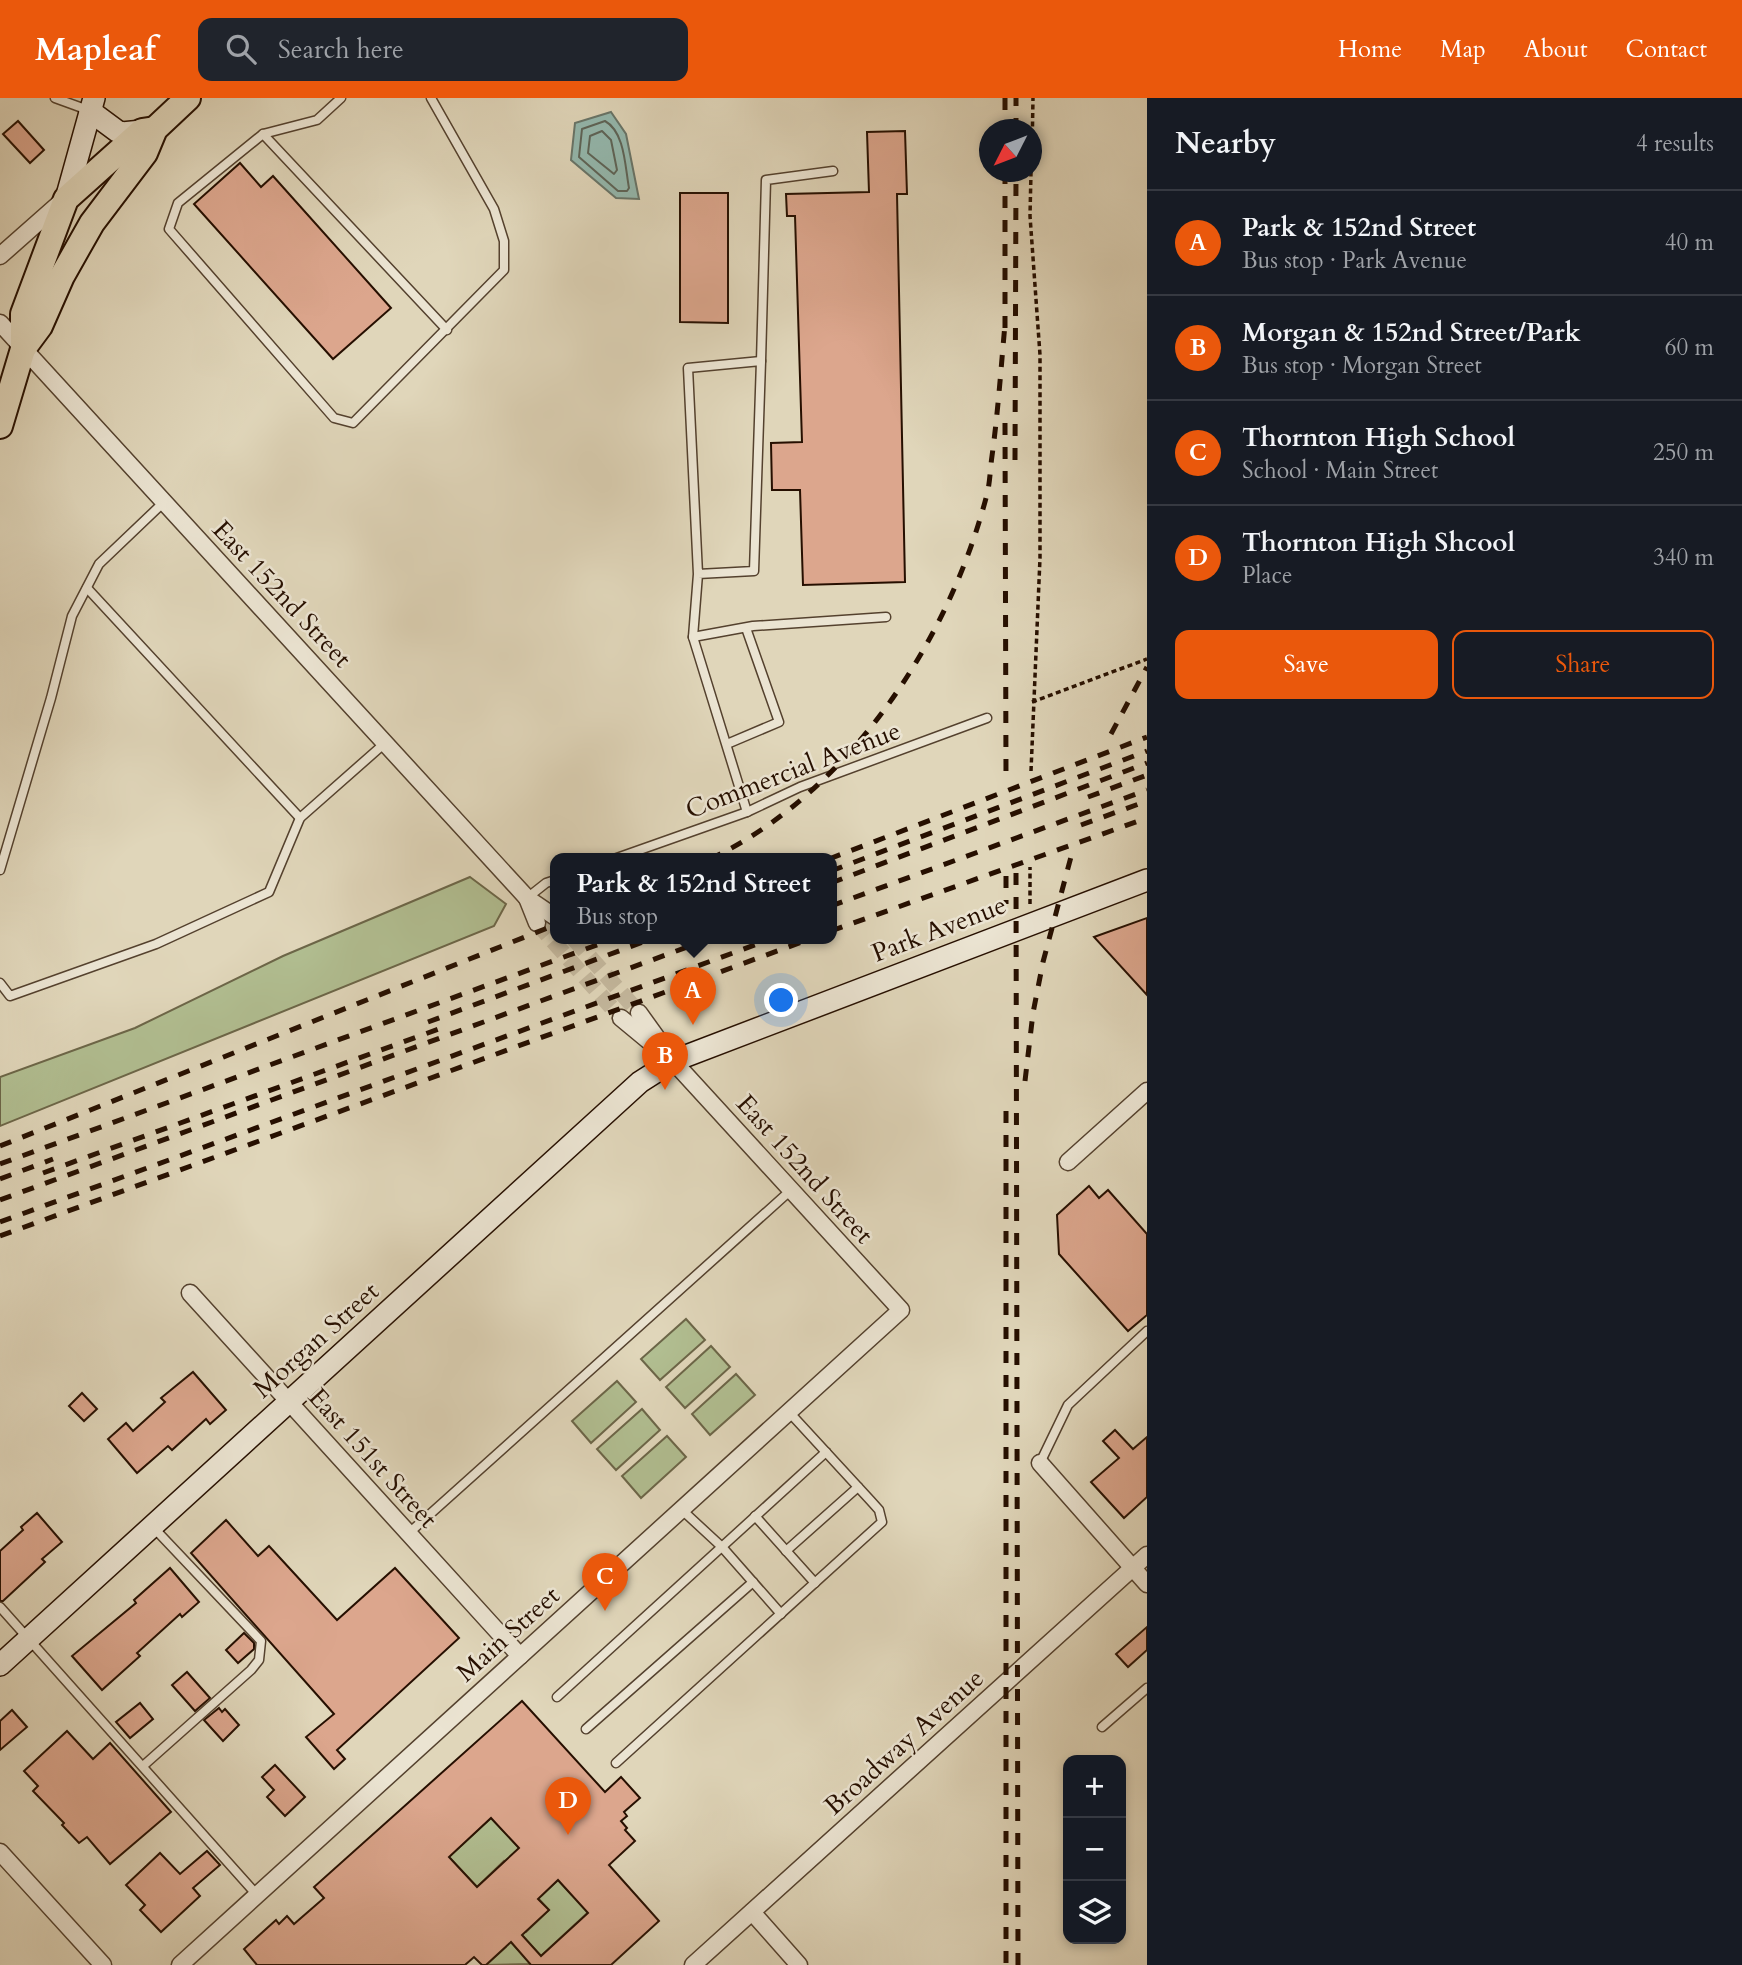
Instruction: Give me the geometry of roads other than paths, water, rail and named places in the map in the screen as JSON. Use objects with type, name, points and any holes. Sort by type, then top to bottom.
[{"type":"main road","points":[[0,426],[23,349],[23,314],[66,198],[188,98]]},
{"type":"main road","points":[[23,349],[40,326],[62,276],[82,240],[114,192],[145,153],[149,130]]},
{"type":"street","points":[[92,104],[117,131],[131,133],[149,130]]},
{"type":"street","points":[[0,256],[66,198],[92,104]]},
{"type":"street","name":"East 152nd Street","points":[[0,323],[527,898],[550,914]]},
{"type":"street","name":"Park Avenue","points":[[673,1061],[1147,880]]},
{"type":"street","name":"East 152nd Street","points":[[527,898],[537,923]]},
{"type":"street","name":"East 152nd Street","points":[[639,1013],[673,1061],[901,1310]]},
{"type":"street","name":"East 152nd Street","points":[[621,1018],[673,1061]]},
{"type":"street","name":"Morgan Street","points":[[0,1665],[640,1082],[673,1061]]},
{"type":"street","points":[[1068,1162],[1147,1091]]},
{"type":"street","name":"East 151st Street","points":[[190,1293],[520,1656]]},
{"type":"street","name":"Main Street","points":[[180,1965],[901,1310]]},
{"type":"street","points":[[1040,1463],[1147,1584]]},
{"type":"street","name":"Broadway Avenue","points":[[693,1965],[1147,1555]]},
{"type":"street","points":[[0,1852],[103,1965]]},
{"type":"street","points":[[752,1912],[799,1965]]},
{"type":"lane","points":[[55,98],[92,104]]},
{"type":"lane","points":[[341,98],[317,120],[263,134],[178,203],[169,229],[334,418],[353,423],[504,270],[504,241],[494,209],[431,98]]},
{"type":"lane","points":[[263,134],[447,330]]},
{"type":"lane","points":[[698,574],[754,570],[766,180],[833,171]]},
{"type":"lane","points":[[747,812],[693,637],[698,574],[688,368],[761,361]]},
{"type":"lane","points":[[0,870],[51,698],[72,616],[99,564],[163,502]]},
{"type":"lane","points":[[87,588],[300,818]]},
{"type":"lane","points":[[693,637],[746,628],[886,617]]},
{"type":"lane","points":[[727,744],[779,722],[746,628]]},
{"type":"lane","name":"Commercial Avenue","points":[[631,853],[747,812],[800,787],[858,768],[987,718]]},
{"type":"lane","points":[[0,983],[10,996],[156,944],[269,892],[300,818],[385,743]]},
{"type":"lane","points":[[527,898],[550,882]]},
{"type":"lane","points":[[408,1533],[791,1190]]},
{"type":"lane","points":[[1040,1463],[1068,1405],[1147,1331]]},
{"type":"lane","points":[[616,1763],[882,1522],[879,1510],[789,1412]]},
{"type":"lane","points":[[557,1697],[826,1452]]},
{"type":"lane","points":[[786,1550],[858,1487]]},
{"type":"lane","points":[[682,1509],[722,1547],[781,1614]]},
{"type":"lane","points":[[755,1516],[815,1583]]},
{"type":"lane","points":[[143,1766],[251,1670],[259,1660],[261,1641],[153,1527]]},
{"type":"lane","points":[[586,1729],[753,1582]]},
{"type":"lane","points":[[0,1607],[257,1895]]},
{"type":"lane","points":[[1102,1727],[1147,1688]]},
{"type":"water","points":[[611,112],[626,134],[639,199],[616,198],[571,160],[575,123]]},
{"type":"tunnel","points":[[537,923],[550,938]]},
{"type":"tunnel","points":[[556,944],[621,1018]]},
{"type":"tunnel","points":[[578,944],[639,1013]]},
{"type":"railway","points":[[1005,98],[1005,119]]},
{"type":"railway","points":[[1016,98],[1016,119]]},
{"type":"railway","points":[[1005,182],[1005,332]]},
{"type":"railway","points":[[1015,460],[1016,182]]},
{"type":"railway","points":[[721,853],[760,831],[806,795],[848,754],[886,708],[918,658],[946,606],[969,552],[987,493],[1005,324]]},
{"type":"railway","points":[[1005,423],[1006,776]]},
{"type":"railway","points":[[1111,734],[1147,667]]},
{"type":"railway","points":[[837,856],[1147,737]]},
{"type":"railway","points":[[837,869],[1147,751]]},
{"type":"railway","points":[[837,881],[1147,763]]},
{"type":"railway","points":[[1088,797],[1147,775]]},
{"type":"railway","points":[[837,904],[1147,790]]},
{"type":"railway","points":[[1081,825],[1147,801]]},
{"type":"railway","points":[[837,929],[1147,818]]},
{"type":"railway","points":[[1025,1081],[1033,1013],[1043,962],[1072,853]]},
{"type":"railway","points":[[1016,873],[1018,1965]]},
{"type":"railway","points":[[1006,876],[1006,904]]},
{"type":"railway","points":[[0,1146],[550,927]]},
{"type":"railway","points":[[0,1164],[599,944]]},
{"type":"railway","points":[[428,1022],[638,944]]},
{"type":"railway","points":[[0,1200],[695,944]]},
{"type":"railway","points":[[0,1222],[757,944]]},
{"type":"railway","points":[[0,1236],[796,944]]},
{"type":"railway","points":[[43,1173],[447,1026]]},
{"type":"railway","points":[[1006,1111],[1006,1965]]},
{"type":"railway","points":[[0,1179],[53,1159]]},
{"type":"place","name":"Park & 152nd Street","points":[[693,1025]]},
{"type":"place","name":"Morgan & 152nd Street/Park","points":[[665,1090]]},
{"type":"place","name":"Thornton High School","points":[[605,1611]]},
{"type":"place","name":"Thornton High Shcool","points":[[568,1835]]}]
